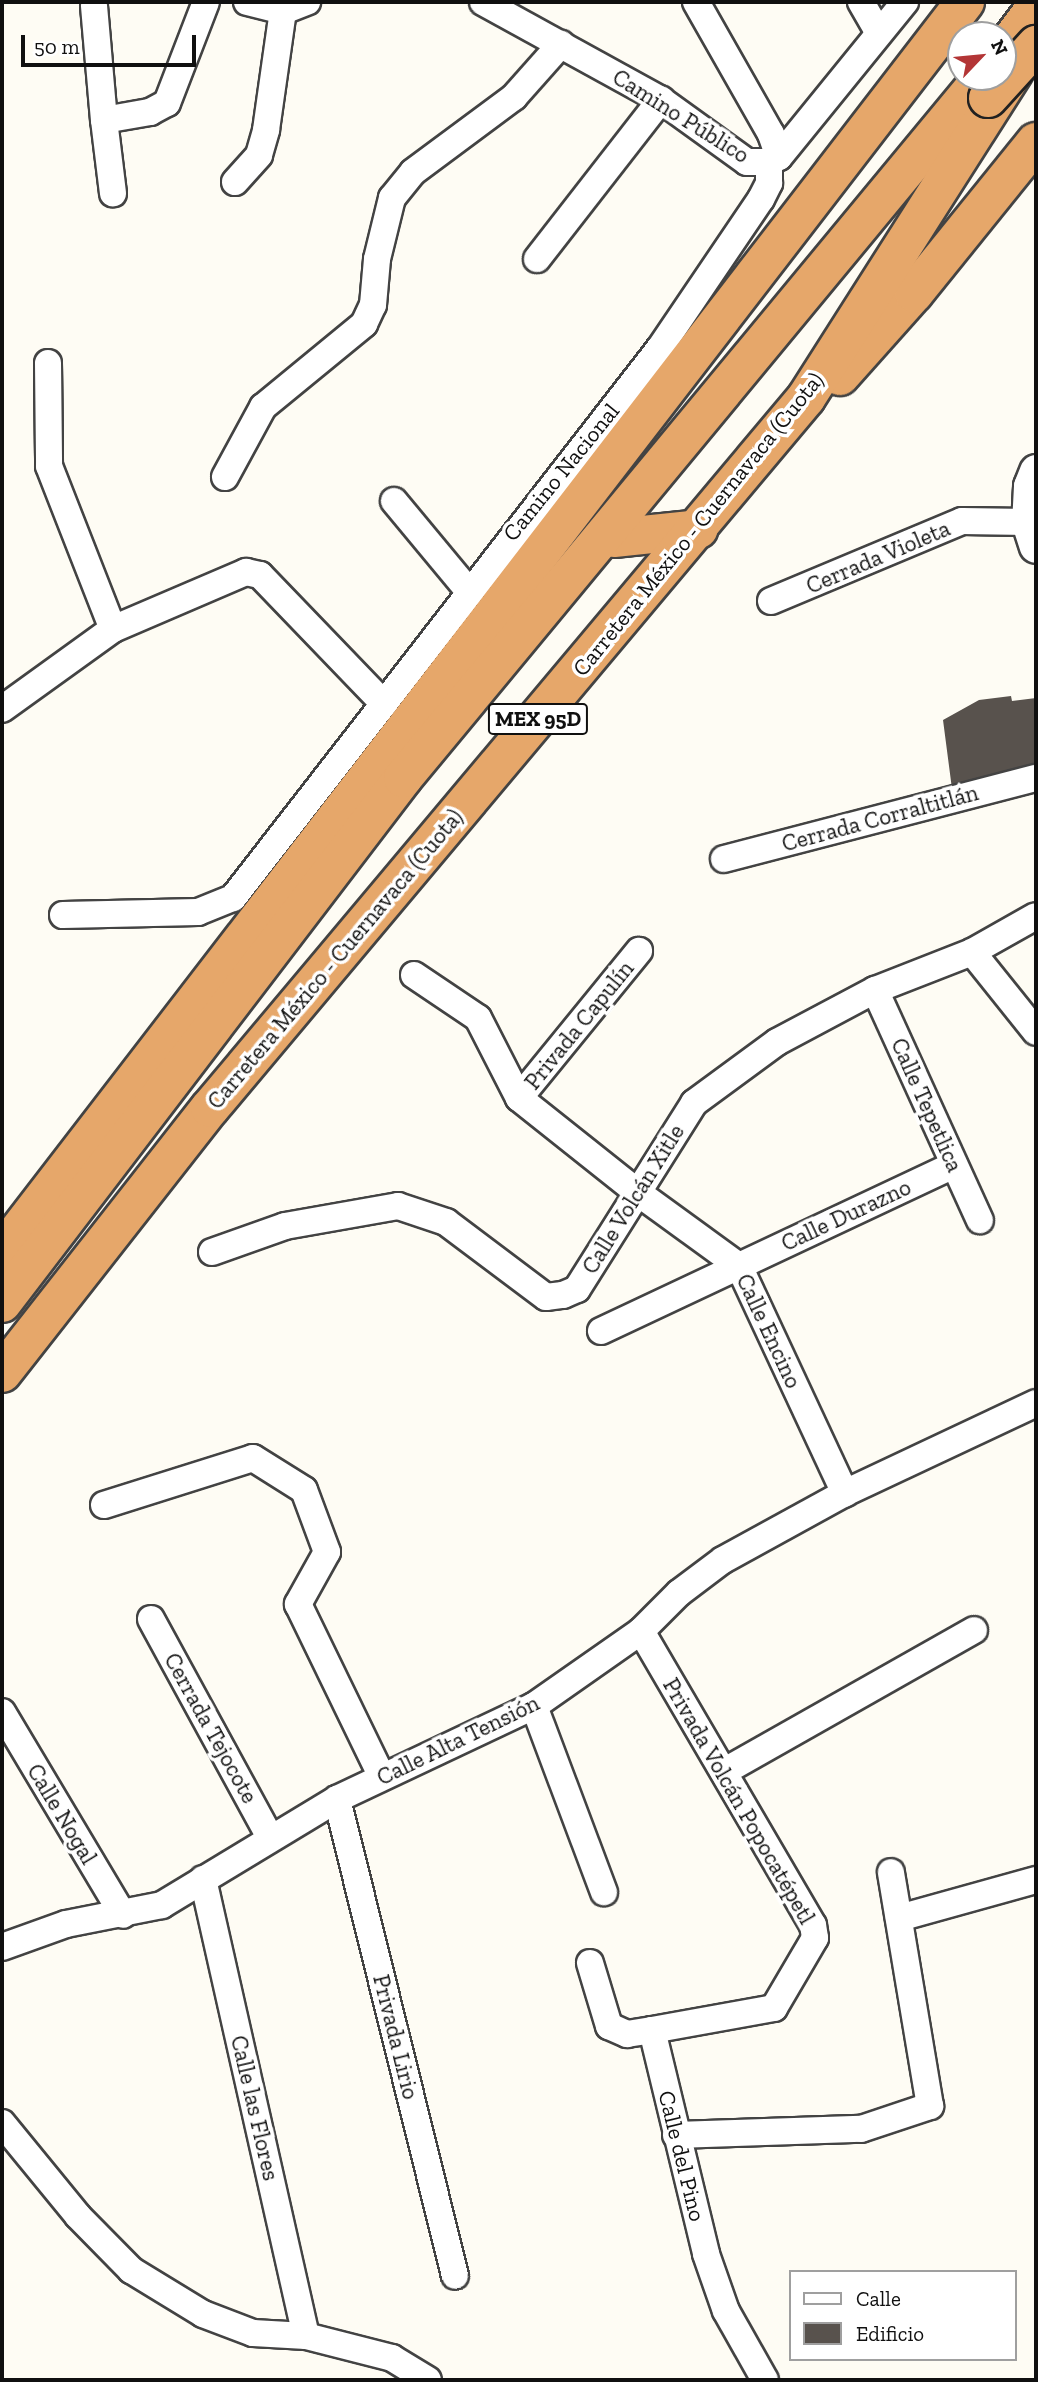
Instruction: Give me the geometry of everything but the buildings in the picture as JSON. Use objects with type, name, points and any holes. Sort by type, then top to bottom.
[{"type":"highway","points":[[2,1252],[965,2]]},
{"type":"highway","points":[[1017,33],[1036,8]]},
{"type":"highway","name":"Carretera México - Cuernavaca (Cuota)","points":[[2,1373],[210,1108],[699,529],[806,398],[1036,37]]},
{"type":"highway","points":[[210,1108],[234,1037],[276,967],[419,769],[796,322],[1036,45]]},
{"type":"highway","points":[[2,1303],[403,778],[972,91]]},
{"type":"highway","points":[[806,398],[850,369],[1036,142]]},
{"type":"highway","points":[[614,538],[699,529]]},
{"type":"street","points":[[104,120],[150,112],[167,103],[206,2]]},
{"type":"street","points":[[236,181],[259,155],[295,6],[247,2]]},
{"type":"street","name":"Camino Público","points":[[483,2],[662,100],[747,162],[774,160],[878,31],[905,2]]},
{"type":"street","points":[[696,2],[771,134],[774,160]]},
{"type":"street","points":[[861,2],[878,31]]},
{"type":"street","points":[[94,6],[113,193]]},
{"type":"street","points":[[225,477],[263,407],[364,324],[373,305],[377,259],[392,198],[413,172],[514,97],[561,44]]},
{"type":"street","points":[[537,259],[662,100]]},
{"type":"street","name":"Camino Nacional","points":[[63,915],[215,909],[233,898],[334,772],[468,590],[660,348],[761,199],[769,183],[774,160]]},
{"type":"street","points":[[48,363],[47,449],[56,487],[114,629]]},
{"type":"street","points":[[1032,534],[1036,471]]},
{"type":"street","points":[[394,501],[468,590]]},
{"type":"street","name":"Cerrada Violeta","points":[[771,601],[962,522],[1032,534]]},
{"type":"street","points":[[2,709],[114,629],[246,572],[260,575],[384,704]]},
{"type":"street","name":"Cerrada Corraltitlán","points":[[724,859],[1036,778]]},
{"type":"street","name":"Calle Volcán Xitle","points":[[212,1252],[285,1226],[398,1206],[446,1222],[546,1297],[563,1295],[577,1289],[694,1103],[777,1042],[875,990],[972,952],[1036,916]]},
{"type":"street","name":"Privada Capulín","points":[[519,1098],[639,951]]},
{"type":"street","points":[[972,952],[1036,1031]]},
{"type":"street","name":"Calle Encino","points":[[414,975],[478,1018],[519,1098],[637,1192],[739,1266],[845,1493]]},
{"type":"street","name":"Calle Tepetlica","points":[[875,990],[980,1220]]},
{"type":"street","name":"Calle Durazno","points":[[601,1331],[954,1166]]},
{"type":"street","name":"Calle Alta Tensión","points":[[2,1947],[66,1924],[123,1915],[162,1905],[337,1798],[534,1706],[641,1631],[679,1593],[723,1560],[845,1493],[1036,1403]]},
{"type":"street","points":[[104,1505],[253,1458],[304,1490],[327,1552],[298,1604],[382,1777]]},
{"type":"street","name":"Cerrada Tejocote","points":[[151,1619],[271,1837]]},
{"type":"street","points":[[725,1771],[974,1630]]},
{"type":"street","name":"Privada Volcán Popocatépetl","points":[[641,1631],[813,1925],[813,1948],[774,2008],[652,2030]]},
{"type":"street","points":[[534,1706],[604,1892]]},
{"type":"street","name":"Calle Nogal","points":[[2,1713],[123,1915]]},
{"type":"street","name":"Privada Lirio","points":[[337,1798],[455,2276]]},
{"type":"street","points":[[676,2135],[861,2129],[930,2106],[891,1872]]},
{"type":"street","name":"Calle las Flores","points":[[203,1879],[306,2336]]},
{"type":"street","points":[[899,1918],[1036,1880]]},
{"type":"street","points":[[590,1963],[609,2026],[627,2034],[652,2030]]},
{"type":"street","name":"Calle del Pino","points":[[652,2030],[706,2254],[726,2311],[765,2380]]},
{"type":"street","points":[[2,2123],[78,2216],[131,2270],[203,2314],[253,2333],[306,2336],[392,2358],[428,2380]]}]
